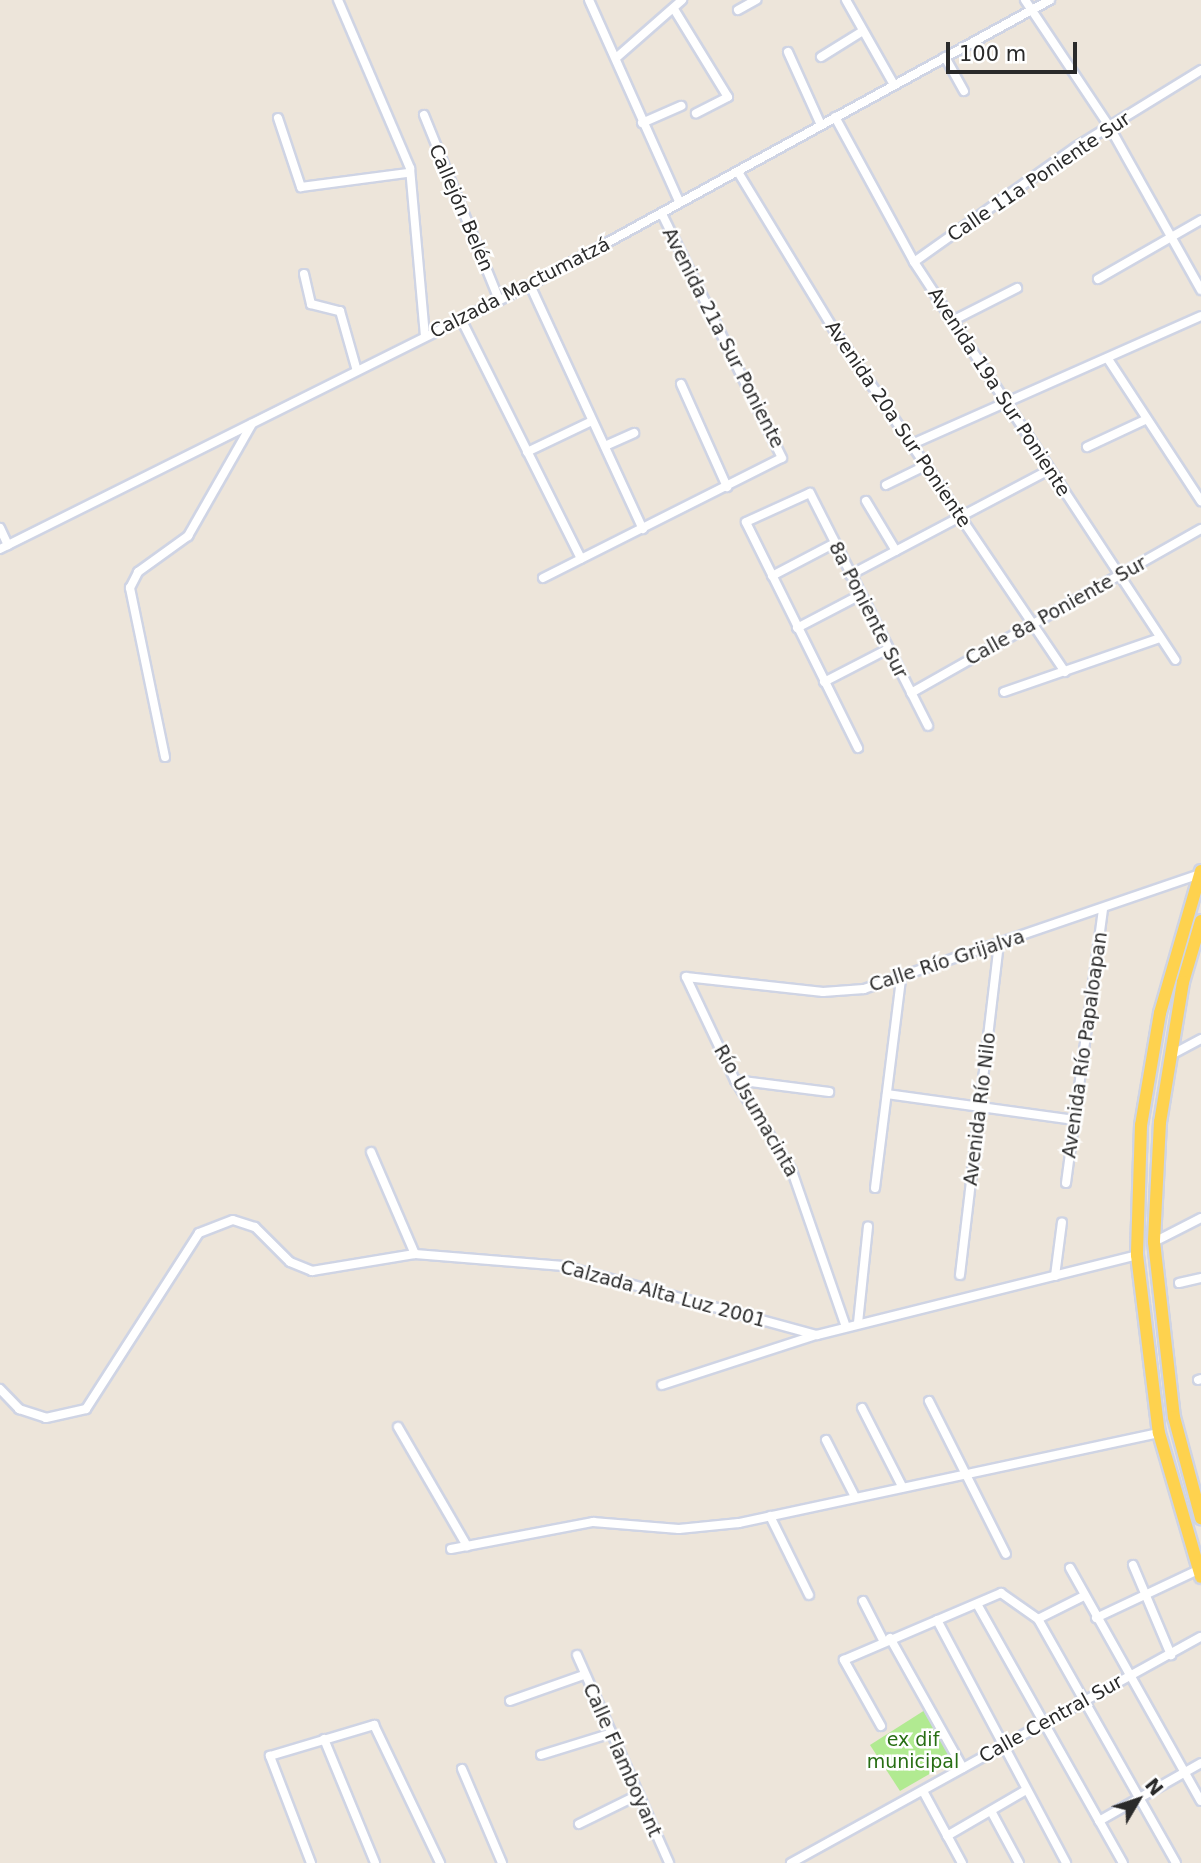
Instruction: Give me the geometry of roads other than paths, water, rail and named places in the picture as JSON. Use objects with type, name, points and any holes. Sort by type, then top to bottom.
[{"type":"main road","points":[[1200,873],[1160,1013],[1141,1125],[1137,1255],[1159,1433],[1200,1574]]},
{"type":"main road","points":[[1200,1510],[1161,1339],[1154,1242],[1160,1122],[1171,1055],[1201,920]]},
{"type":"street","points":[[338,0],[400,140],[408,173],[425,336]]},
{"type":"street","name":"Avenida 21a Sur Poniente","points":[[589,0],[680,203]]},
{"type":"street","points":[[615,58],[682,0]]},
{"type":"street","points":[[738,10],[756,0]]},
{"type":"street","points":[[846,0],[894,85]]},
{"type":"street","points":[[1025,0],[1109,126],[1201,290]]},
{"type":"street","name":"Calzada Mactumatzá","points":[[4,547],[530,285],[1050,0]]},
{"type":"street","points":[[674,9],[728,97],[696,113]]},
{"type":"street","points":[[821,57],[863,31]]},
{"type":"street","points":[[788,52],[821,125]]},
{"type":"street","points":[[945,57],[964,92]]},
{"type":"street","name":"Calle 11a Poniente Sur","points":[[914,262],[1109,126],[1201,70]]},
{"type":"street","points":[[642,123],[681,106]]},
{"type":"street","name":"Callejón Belén","points":[[424,114],[499,300]]},
{"type":"street","name":"Avenida 19a Sur Poniente","points":[[835,117],[914,262],[1004,404],[1175,660]]},
{"type":"street","points":[[278,118],[301,187],[408,173]]},
{"type":"street","name":"Avenida 20a Sur Poniente","points":[[738,172],[910,444],[1065,672]]},
{"type":"street","name":"Avenida 21a Sur Poniente","points":[[662,214],[782,453],[779,460],[727,487]]},
{"type":"street","points":[[1098,279],[1201,220]]},
{"type":"street","points":[[304,274],[311,304],[340,311],[357,371]]},
{"type":"street","points":[[530,285],[643,529]]},
{"type":"street","points":[[952,321],[1017,288]]},
{"type":"street","points":[[910,444],[1201,316]]},
{"type":"street","points":[[461,319],[581,559]]},
{"type":"street","points":[[1108,359],[1201,501]]},
{"type":"street","points":[[543,578],[727,487],[681,384]]},
{"type":"street","points":[[1087,447],[1147,419]]},
{"type":"street","points":[[527,452],[592,421]]},
{"type":"street","points":[[164,757],[130,588],[138,572],[188,536],[252,424]]},
{"type":"street","points":[[605,446],[634,433]]},
{"type":"street","points":[[886,485],[925,466]]},
{"type":"street","points":[[850,575],[1049,470]]},
{"type":"street","name":"8a Poniente Sur","points":[[772,576],[746,522],[810,493],[928,726]]},
{"type":"street","points":[[866,501],[896,551]]},
{"type":"street","points":[[0,528],[4,547]]},
{"type":"street","name":"Calle 8a Poniente Sur","points":[[911,693],[1201,529]]},
{"type":"street","points":[[834,544],[772,576],[858,748]]},
{"type":"street","points":[[797,628],[860,595]]},
{"type":"street","points":[[1004,692],[1160,638]]},
{"type":"street","points":[[824,682],[888,649]]},
{"type":"street","name":"Calle Río Grijalva","points":[[686,977],[823,992],[901,980],[1200,873]]},
{"type":"street","name":"Avenida Río Papaloapan","points":[[1066,1183],[1103,908]]},
{"type":"street","name":"Avenida Río Nilo","points":[[960,1275],[999,944]]},
{"type":"street","name":"Río Usumacinta","points":[[686,977],[735,1080],[800,1187],[846,1327]]},
{"type":"street","points":[[875,1188],[901,980]]},
{"type":"street","points":[[1171,1055],[1201,1039]]},
{"type":"street","points":[[735,1080],[829,1092]]},
{"type":"street","points":[[887,1094],[1073,1120]]},
{"type":"street","points":[[371,1152],[415,1254]]},
{"type":"street","points":[[1154,1242],[1200,1218]]},
{"type":"street","name":"Calzada Alta Luz 2001","points":[[0,1389],[19,1409],[46,1418],[86,1409],[199,1233],[213,1225],[233,1220],[255,1227],[290,1262],[312,1271],[415,1254],[564,1266],[817,1335]]},
{"type":"street","points":[[1055,1276],[1062,1222]]},
{"type":"street","points":[[858,1323],[868,1227]]},
{"type":"street","points":[[662,1385],[858,1323],[1137,1255]]},
{"type":"street","points":[[1179,1283],[1201,1278]]},
{"type":"street","points":[[929,1401],[1006,1554]]},
{"type":"street","points":[[862,1408],[902,1486]]},
{"type":"street","points":[[398,1427],[467,1546]]},
{"type":"street","points":[[451,1549],[593,1522],[679,1529],[770,1517],[902,1486],[1159,1433]]},
{"type":"street","points":[[826,1440],[855,1497]]},
{"type":"street","points":[[770,1517],[809,1595]]},
{"type":"street","points":[[1133,1565],[1171,1655]]},
{"type":"street","points":[[1070,1568],[1126,1677],[1201,1801]]},
{"type":"street","points":[[1096,1618],[1143,1594],[1200,1574]]},
{"type":"street","points":[[881,1726],[844,1660],[886,1639],[977,1605],[1001,1593],[1038,1619],[1176,1863]]},
{"type":"street","points":[[1038,1619],[1084,1597]]},
{"type":"street","points":[[863,1601],[963,1768]]},
{"type":"street","points":[[977,1605],[1124,1863]]},
{"type":"street","points":[[937,1620],[1066,1863]]},
{"type":"street","name":"Calle Central Sur","points":[[791,1863],[1201,1637]]},
{"type":"street","name":"Calle Flamboyant","points":[[577,1656],[665,1862]]},
{"type":"street","points":[[510,1701],[584,1675]]},
{"type":"street","points":[[311,1863],[269,1759],[324,1739],[378,1727],[440,1863]]},
{"type":"street","points":[[541,1755],[609,1734]]},
{"type":"street","points":[[324,1739],[376,1863]]},
{"type":"street","points":[[1099,1821],[1201,1763]]},
{"type":"street","points":[[462,1769],[502,1863]]},
{"type":"street","points":[[947,1836],[1026,1790]]},
{"type":"street","points":[[923,1791],[962,1863]]},
{"type":"street","points":[[579,1824],[638,1795]]},
{"type":"street","points":[[991,1811],[1019,1863]]},
{"type":"park label","name":"ex dif municipal","points":[[913,1751]]}]
